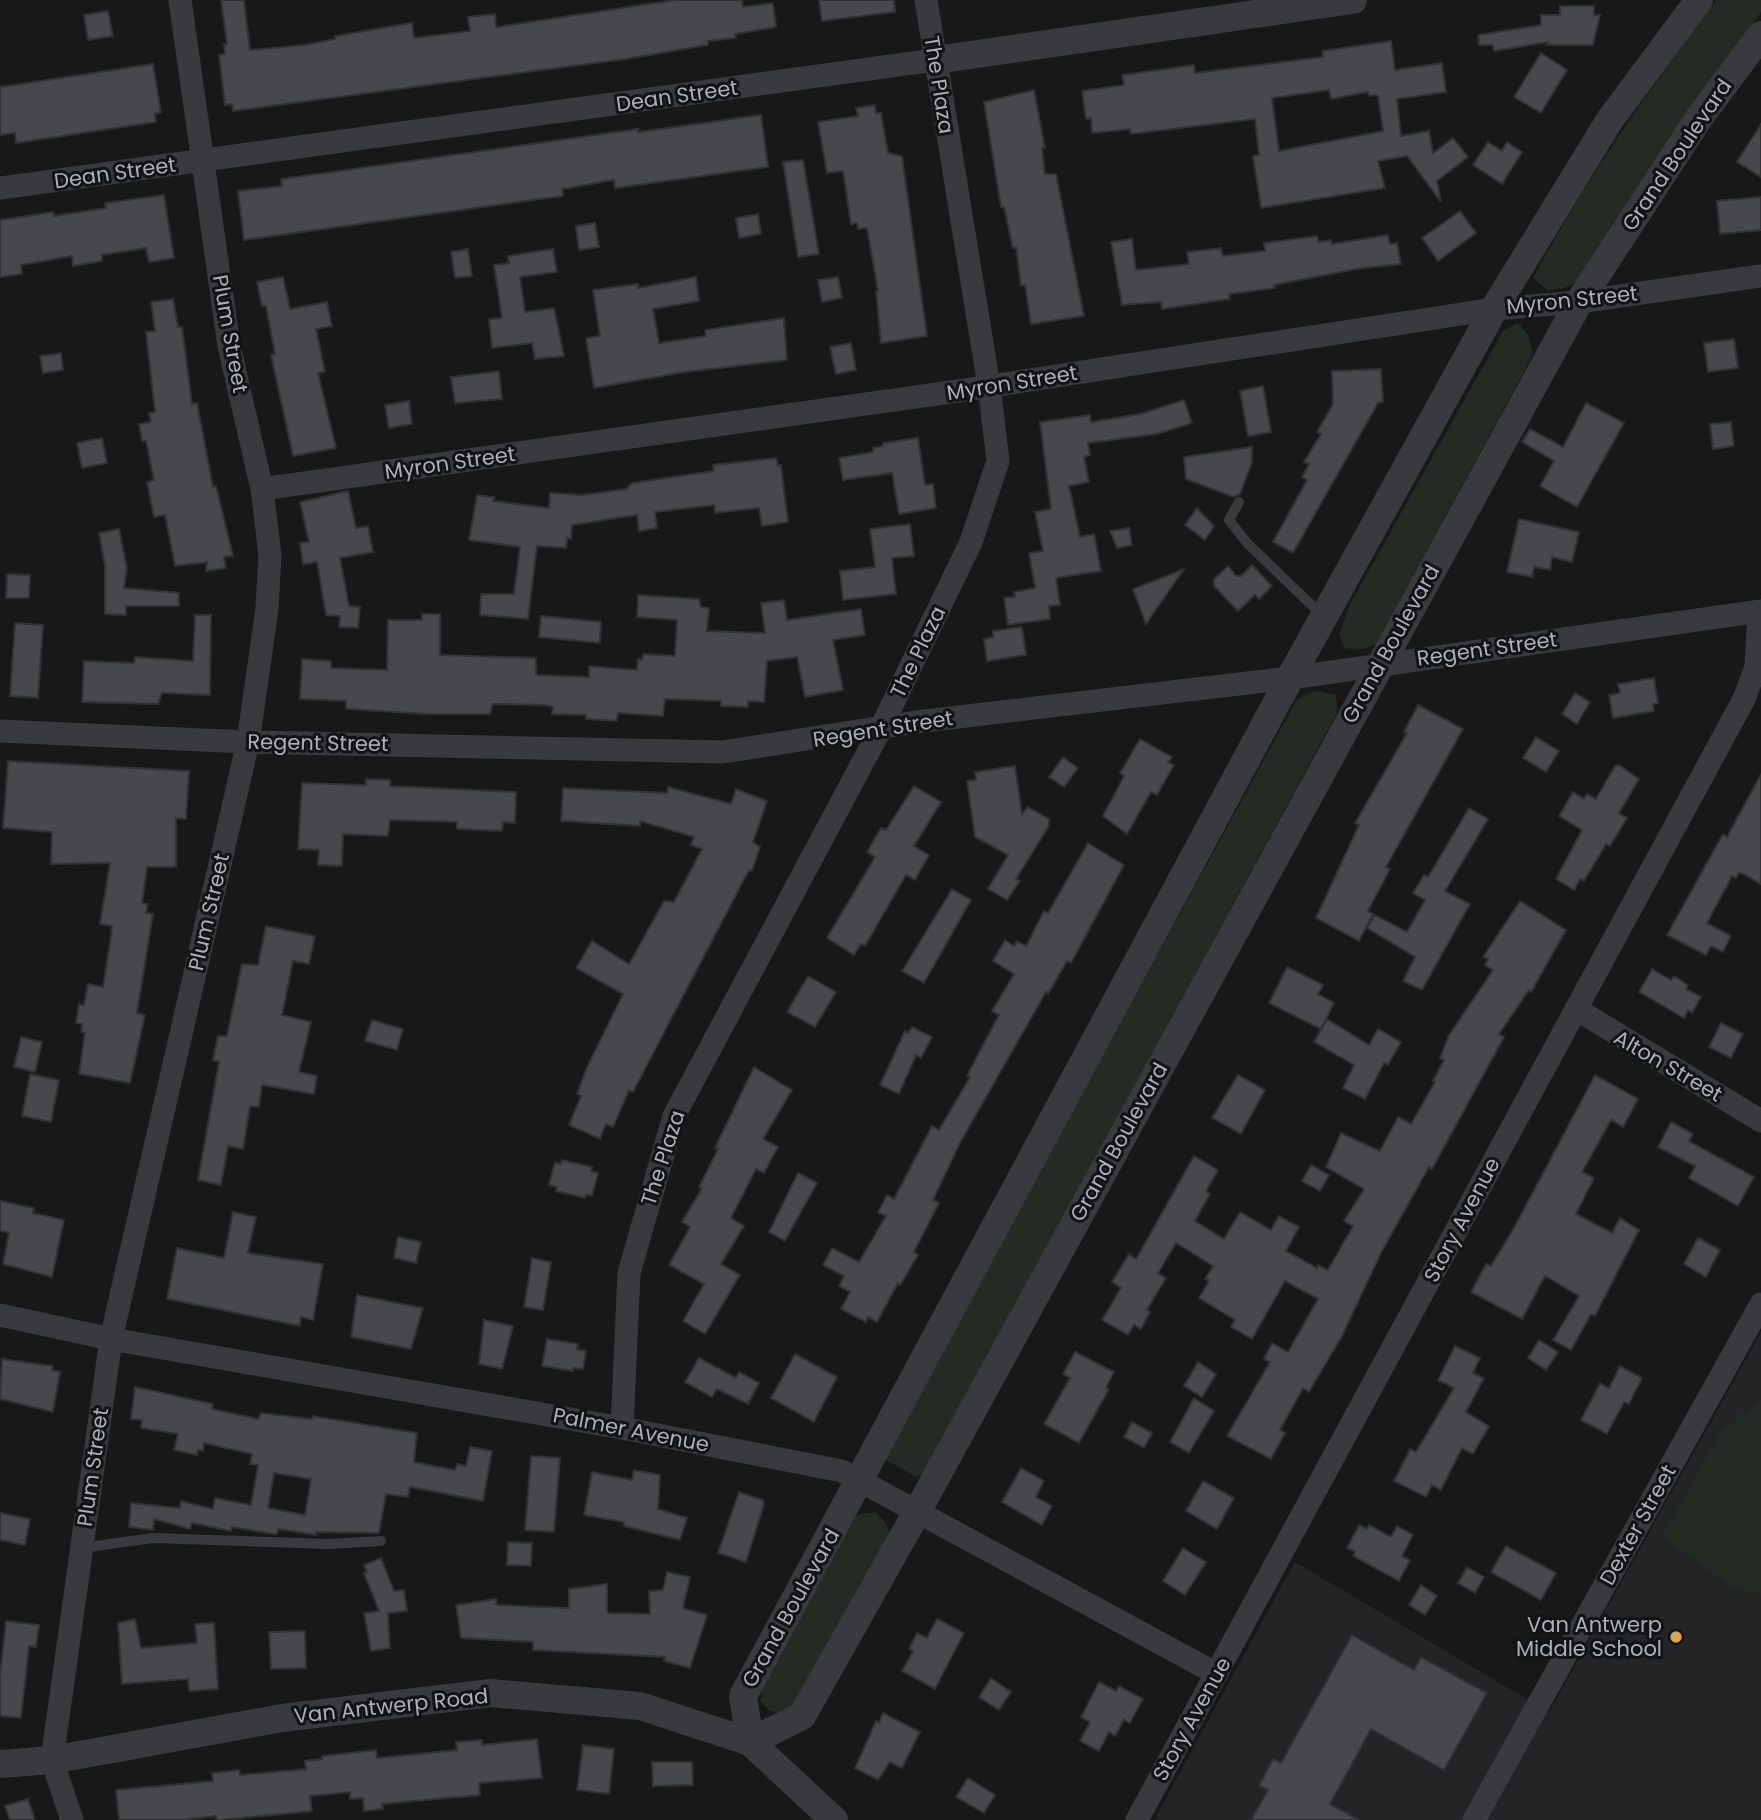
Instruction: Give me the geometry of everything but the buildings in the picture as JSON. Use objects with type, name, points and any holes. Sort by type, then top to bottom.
[{"type":"street","name":"Plum Street","points":[[72,1820],[52,1760],[111,1339],[248,742],[267,609],[270,568],[262,489],[229,346],[180,0]]},
{"type":"street","name":"The Plaza","points":[[622,1428],[629,1273],[674,1116],[880,730],[971,542],[998,461],[989,386],[926,0]]},
{"type":"street","name":"Dean Street","points":[[0,188],[1353,0]]},
{"type":"street","name":"Grand Boulevard","points":[[1699,0],[1609,121],[1494,309],[1290,678],[743,1696],[750,1742],[802,1716],[917,1512],[1578,302],[1699,118],[1761,35]]},
{"type":"street","name":"Myron Street","points":[[262,489],[989,386],[1494,309],[1578,302],[1761,276]]},
{"type":"street","name":"Regent Street","points":[[0,731],[248,742],[723,752],[880,730],[916,722],[1290,678],[1380,663],[1760,612]]},
{"type":"street","name":"Story Avenue","points":[[1137,1820],[1744,699],[1756,667],[1760,612]]},
{"type":"street","name":"Alton Street","points":[[1576,1009],[1761,1121]]},
{"type":"street","name":"Palmer Avenue","points":[[0,1315],[111,1339],[622,1428],[842,1471],[1217,1674]]},
{"type":"street","name":"Dexter Street","points":[[1474,1820],[1758,1316]]},
{"type":"street","name":"Van Antwerp Road","points":[[0,1765],[52,1760],[282,1718],[490,1693],[640,1706],[750,1742],[834,1820]]},
{"type":"lane","points":[[1239,502],[1228,520],[1247,543],[1324,617]]},
{"type":"lane","points":[[82,1548],[152,1538],[328,1544],[381,1541]]},
{"type":"shaded area","points":[[1716,0],[1761,0],[1761,12],[1585,276],[1565,288],[1547,290],[1533,278],[1553,242],[1619,135]]},
{"type":"shaded area","points":[[1518,323],[1528,335],[1533,353],[1519,381],[1376,644],[1359,650],[1345,648],[1339,635],[1349,606],[1503,331]]},
{"type":"shaded area","points":[[1315,691],[1336,695],[1337,713],[925,1472],[916,1477],[883,1458],[1297,699]]},
{"type":"shaded area","name":"Van Antwerp Middle School","points":[[1761,1332],[1761,1820],[1154,1820],[1295,1562],[1549,1712]]},
{"type":"shaded area","points":[[1761,1400],[1761,1595],[1732,1587],[1662,1537],[1720,1433]]},
{"type":"shaded area","points":[[875,1512],[885,1522],[890,1534],[801,1703],[785,1714],[770,1711],[760,1701],[763,1685],[856,1515]]},
{"type":"place","name":"Van Antwerp Middle School","points":[[1676,1637]]}]
